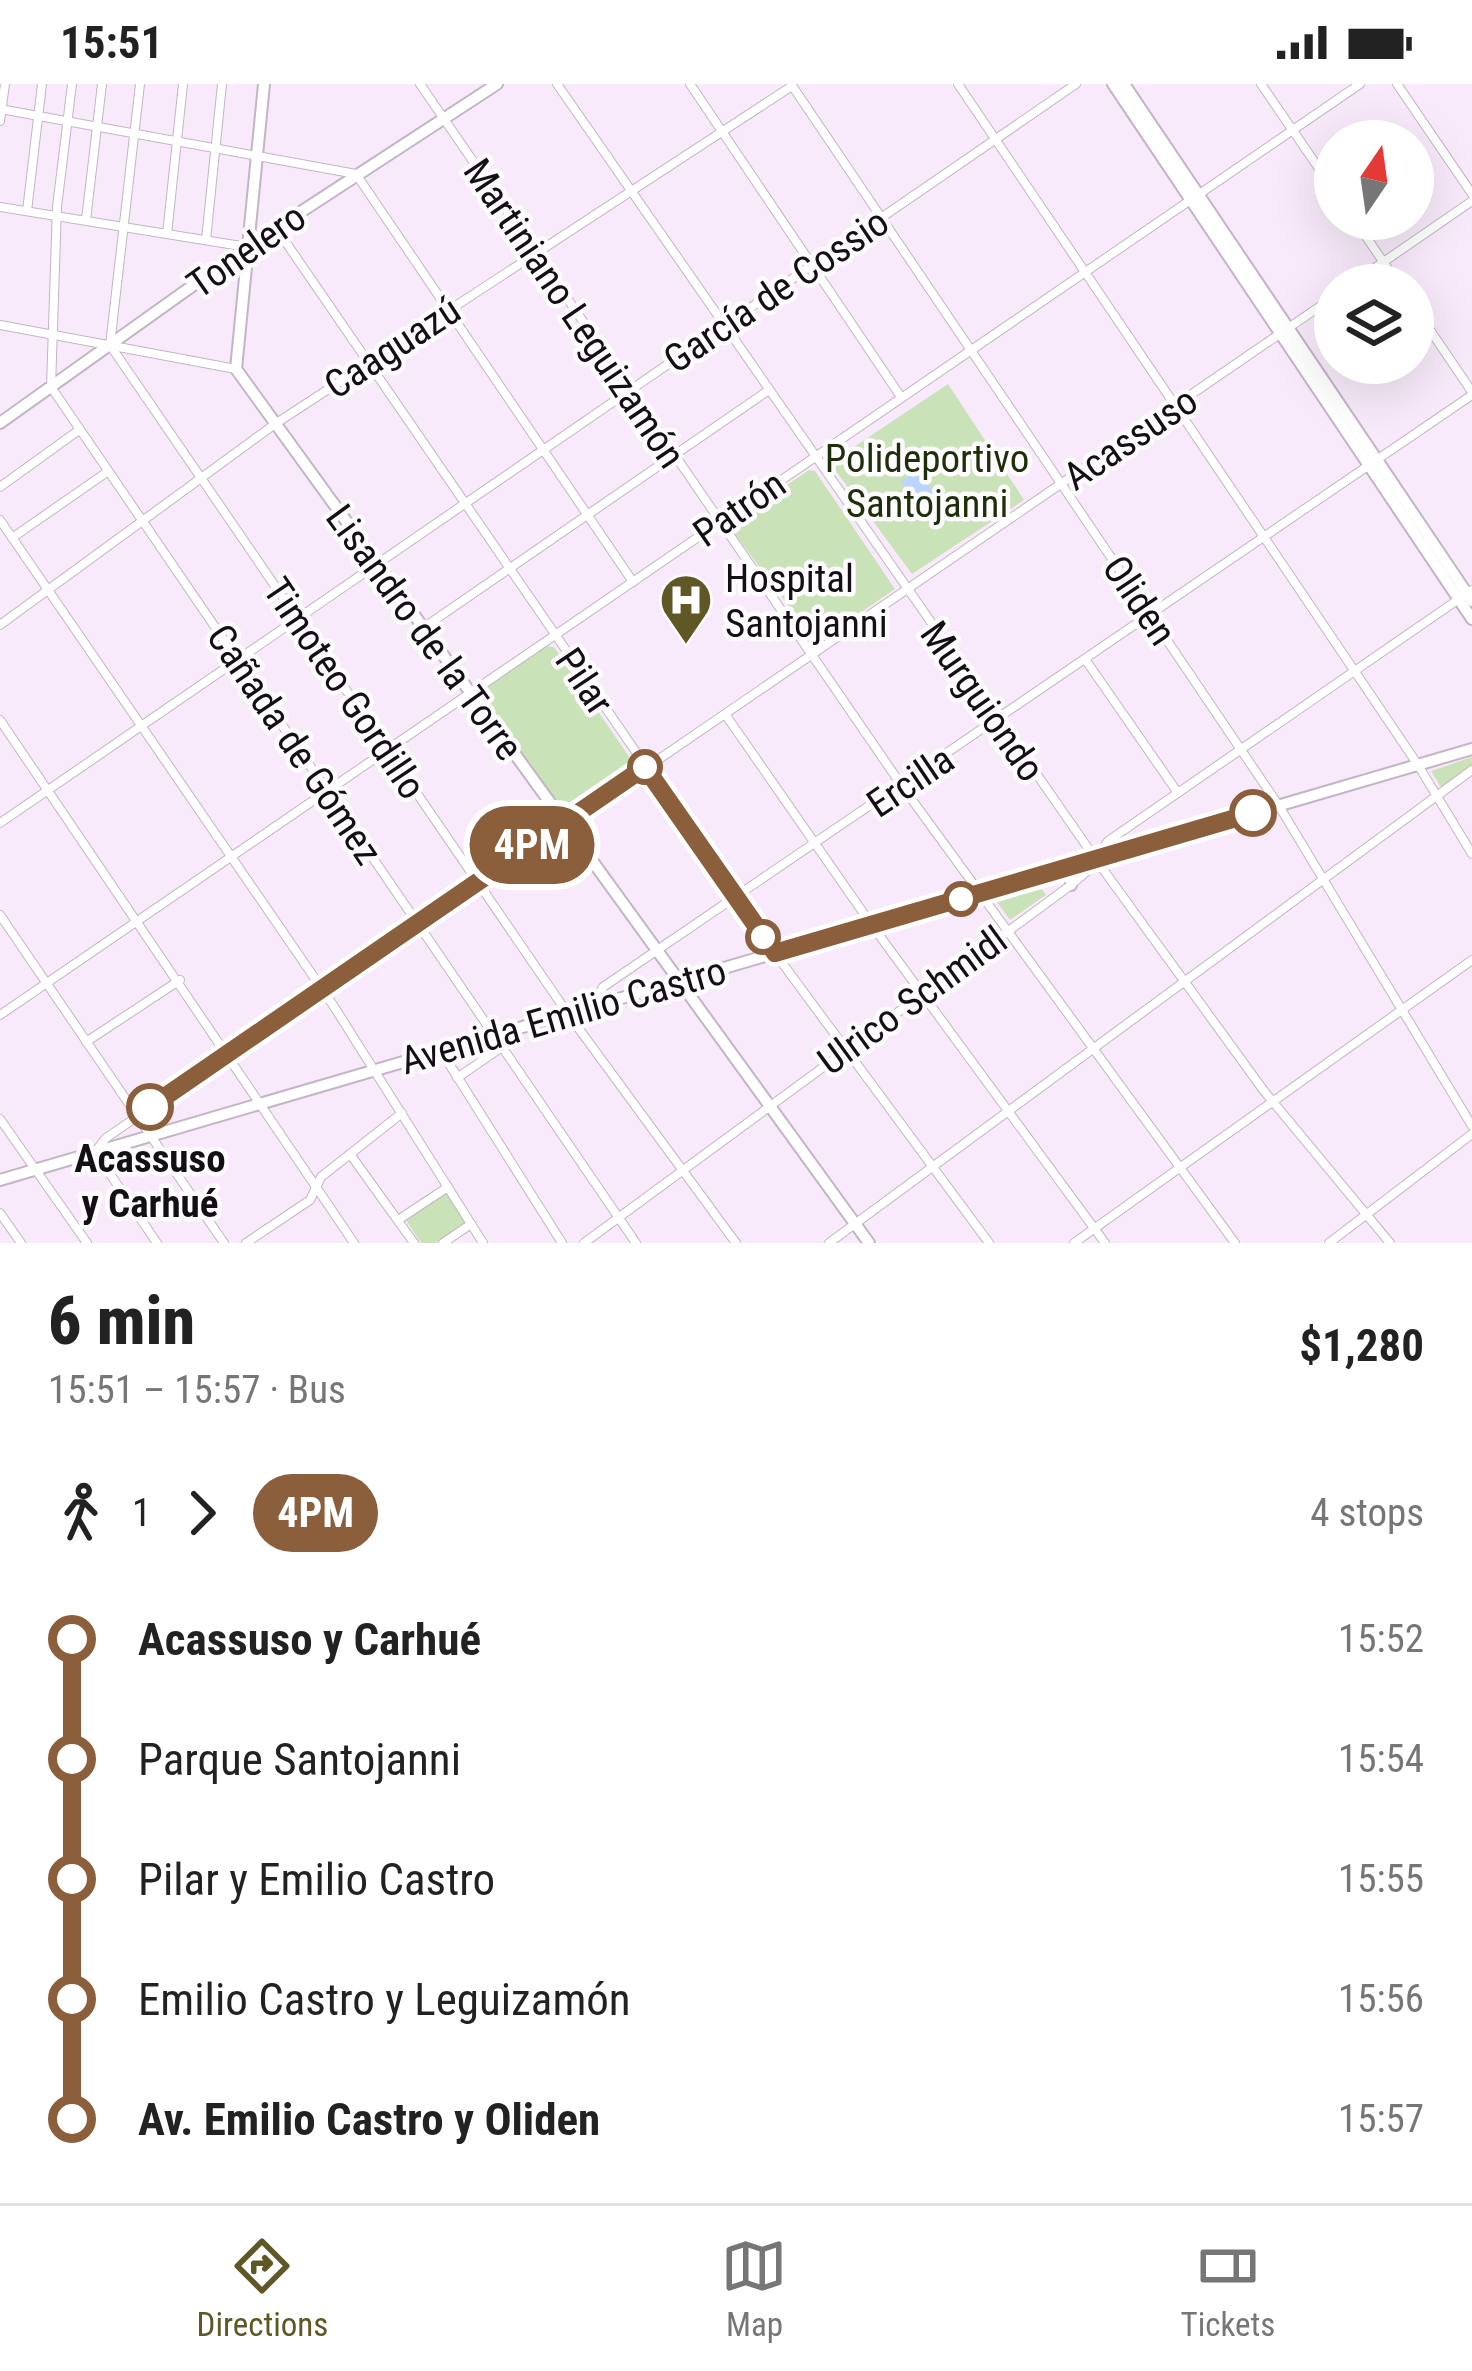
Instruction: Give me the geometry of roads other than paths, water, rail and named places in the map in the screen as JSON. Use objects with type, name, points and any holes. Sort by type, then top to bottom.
[{"type":"street","points":[[0,122],[5,84]]},
{"type":"street","points":[[27,211],[42,84]]},
{"type":"street","points":[[51,387],[59,216],[72,84]]},
{"type":"street","points":[[86,220],[102,84]]},
{"type":"street","points":[[110,345],[140,84]]},
{"type":"street","points":[[167,233],[183,84]]},
{"type":"street","points":[[206,240],[222,84]]},
{"type":"street","points":[[0,325],[236,369],[264,84]]},
{"type":"street","name":"Martiniano Leguizamón","points":[[420,84],[627,392],[978,895],[1235,1243]]},
{"type":"street","name":"Tonelero","points":[[0,423],[247,247],[497,84]]},
{"type":"street","name":"Murguiondo","points":[[557,84],[721,328],[1096,861],[1271,1099],[1390,1243]]},
{"type":"street","points":[[690,84],[901,397]]},
{"type":"street","name":"Caaguazú","points":[[4,623],[274,424],[792,84]]},
{"type":"street","name":"Oliden","points":[[792,84],[1279,806],[1472,1130]]},
{"type":"street","points":[[958,84],[1418,764],[1472,854]]},
{"type":"street","name":"García de Cossio","points":[[0,823],[1076,84]]},
{"type":"street","points":[[1113,84],[1468,596],[1472,619]]},
{"type":"street","points":[[1124,84],[1194,197]]},
{"type":"street","points":[[1261,84],[1314,162]]},
{"type":"street","name":"Patrón","points":[[0,1016],[1360,84]]},
{"type":"street","points":[[1381,264],[1472,197],[1397,84]]},
{"type":"street","points":[[1,109],[356,174],[633,582]]},
{"type":"street","points":[[0,207],[247,247]]},
{"type":"street","name":"Pilar","points":[[276,228],[775,953],[989,1243]]},
{"type":"street","points":[[1369,240],[1384,262]]},
{"type":"street","name":"Acassuso","points":[[95,1152],[137,1115],[1314,310]]},
{"type":"street","points":[[1434,337],[1472,394]]},
{"type":"street","name":"Timoteo Gordillo","points":[[110,345],[568,1014],[736,1243]]},
{"type":"street","name":"Lisandro de la Torre","points":[[236,369],[869,1243]]},
{"type":"street","name":"Cañada de Gómez","points":[[51,387],[636,1243]]},
{"type":"street","points":[[423,628],[766,392]]},
{"type":"street","name":"Ercilla","points":[[591,1007],[603,987],[1152,618],[1472,394]]},
{"type":"street","points":[[0,488],[79,430]]},
{"type":"street","points":[[12,538],[107,472]]},
{"type":"street","points":[[0,520],[322,989],[483,1243]]},
{"type":"street","name":"Ulrico Schmidl","points":[[584,1243],[1071,885],[1096,861],[1108,841],[1468,596]]},
{"type":"street","points":[[0,609],[4,623]]},
{"type":"street","points":[[1087,662],[1178,793]]},
{"type":"street","points":[[725,714],[920,993],[1106,1243]]},
{"type":"street","points":[[0,720],[354,1243]]},
{"type":"street","name":"Avenida Emilio Castro","points":[[0,1180],[441,1051],[498,1042],[591,1007],[1472,748]]},
{"type":"street","points":[[829,1243],[1472,770]]},
{"type":"street","points":[[1063,870],[1072,875],[1071,885]]},
{"type":"street","points":[[0,915],[224,1243]]},
{"type":"street","points":[[1074,1243],[1472,960]]},
{"type":"street","points":[[86,1042],[180,980]]},
{"type":"street","points":[[457,1078],[498,1042]]},
{"type":"street","points":[[441,1051],[562,1243]]},
{"type":"street","points":[[246,1243],[310,1200],[316,1187],[350,1154],[402,1113]]},
{"type":"street","points":[[0,1119],[87,1243]]},
{"type":"street","points":[[1329,1243],[1472,1130]]},
{"type":"street","points":[[95,1152],[157,1243]]},
{"type":"street","points":[[350,1154],[414,1243]]},
{"type":"street","points":[[398,1220],[448,1187]]},
{"type":"street","points":[[0,1213],[21,1243]]},
{"type":"street","points":[[443,1243],[471,1224]]},
{"type":"water","points":[[917,470],[935,495],[918,506],[901,482]]},
{"type":"place","name":"Hospital Santojanni","points":[[686,646]]},
{"type":"place","name":"Acassuso y Carhué","points":[[150,1107]]},
{"type":"park label","name":"Polideportivo Santojanni","points":[[927,480]]}]
